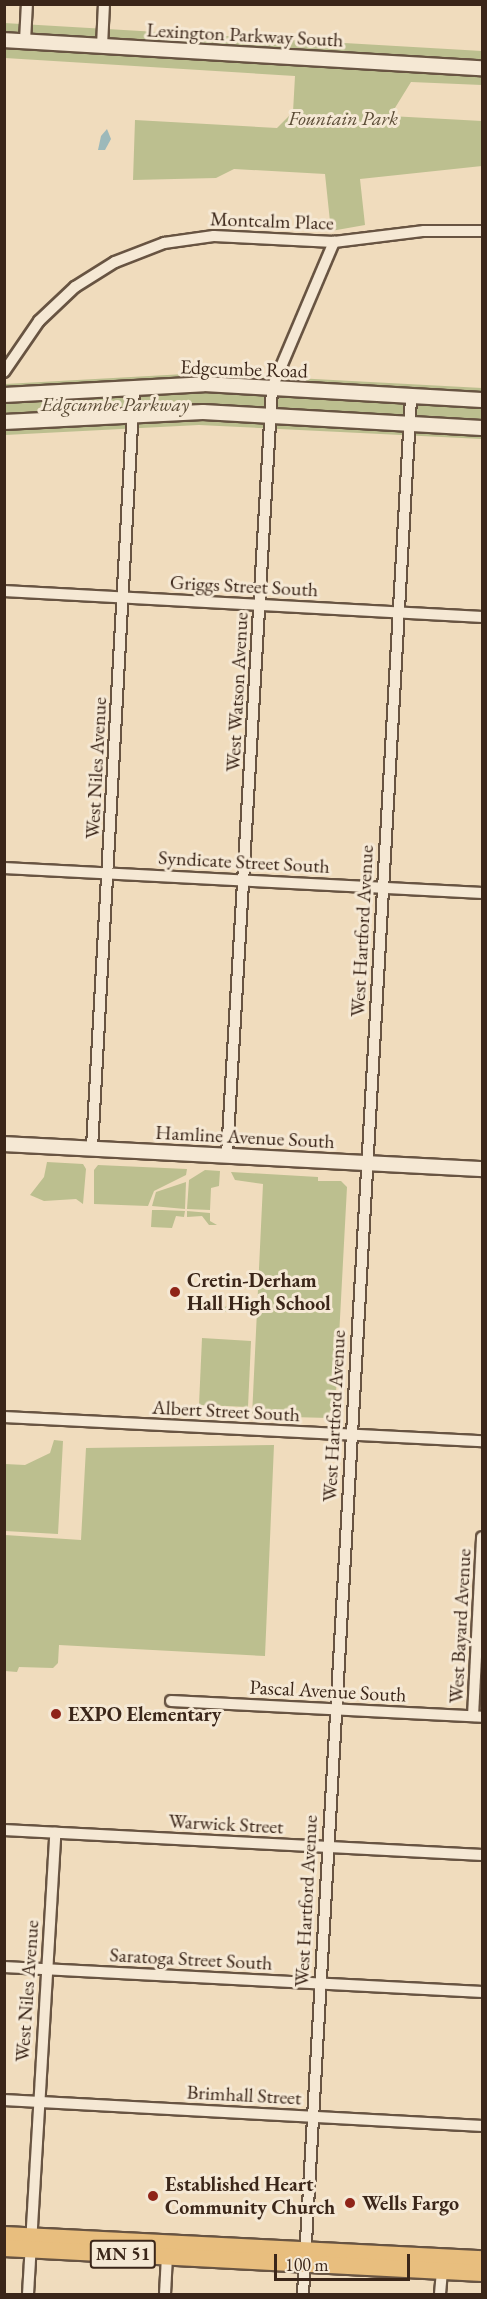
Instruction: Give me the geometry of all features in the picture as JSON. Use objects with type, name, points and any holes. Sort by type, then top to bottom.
[{"type":"main road","name":"MN 51","points":[[4,2235],[30,2243],[167,2256],[483,2259]]},
{"type":"main road","name":"MN 51","points":[[4,2248],[30,2243],[305,2257],[483,2273]]},
{"type":"street","points":[[25,41],[27,4]]},
{"type":"street","points":[[102,46],[104,4]]},
{"type":"street","name":"Lexington Parkway South","points":[[4,40],[483,68]]},
{"type":"street","name":"Montcalm Place","points":[[4,372],[22,342],[58,302],[94,274],[139,252],[214,236],[334,242],[424,231],[483,231]]},
{"type":"street","name":"West Watson Avenue","points":[[227,1155],[272,388],[334,242]]},
{"type":"street","name":"Edgcumbe Road","points":[[4,395],[204,384],[483,400]]},
{"type":"street","name":"West Niles Avenue","points":[[92,1148],[134,389]]},
{"type":"street","name":"West Hartford Avenue","points":[[303,2295],[350,1435],[411,396]]},
{"type":"street","points":[[4,422],[203,412],[483,428]]},
{"type":"street","name":"Griggs Street South","points":[[4,591],[483,617]]},
{"type":"street","name":"Syndicate Street South","points":[[4,868],[483,893]]},
{"type":"street","name":"Hamline Avenue South","points":[[4,1144],[483,1168]]},
{"type":"street","name":"Albert Street South","points":[[4,1418],[483,1442]]},
{"type":"street","name":"West Bayard Avenue","points":[[478,1716],[483,1537]]},
{"type":"street","name":"Pascal Avenue South","points":[[171,1701],[478,1716]]},
{"type":"street","name":"Warwick Street","points":[[4,1830],[483,1855]]},
{"type":"street","name":"West Niles Avenue","points":[[28,2295],[55,1833]]},
{"type":"street","name":"Saratoga Street South","points":[[4,1967],[483,1992]]},
{"type":"street","name":"Brimhall Street","points":[[4,2100],[483,2126]]},
{"type":"street","points":[[165,2295],[167,2256]]},
{"type":"street","points":[[440,2295],[442,2270]]},
{"type":"green space","name":"Fountain Park","points":[[4,23],[482,51],[482,85],[411,82],[390,116],[482,121],[482,166],[360,179],[365,225],[331,231],[325,174],[234,169],[216,178],[133,180],[135,120],[277,128],[293,112],[295,76],[5,58]]},
{"type":"green space","name":"Edgcumbe Parkway","points":[[203,373],[482,388],[482,439],[199,425],[5,435],[5,384]]},
{"type":"green space","points":[[47,1162],[83,1164],[86,1169],[83,1204],[76,1199],[44,1201],[30,1195],[44,1177]]},
{"type":"green space","points":[[98,1165],[187,1169],[186,1175],[154,1191],[148,1206],[94,1204],[94,1170]]},
{"type":"green space","points":[[205,1170],[220,1171],[219,1186],[211,1188],[210,1210],[187,1209],[189,1180]]},
{"type":"green space","points":[[231,1172],[318,1177],[318,1181],[341,1181],[347,1187],[335,1412],[329,1418],[252,1416],[263,1184],[235,1180]]},
{"type":"green space","points":[[186,1182],[185,1209],[152,1206],[156,1192]]},
{"type":"green space","points":[[152,1210],[185,1211],[184,1217],[176,1216],[172,1228],[151,1227]]},
{"type":"green space","points":[[187,1211],[210,1213],[210,1221],[217,1225],[209,1225],[202,1216],[187,1217]]},
{"type":"green space","points":[[210,1306],[232,1307],[236,1312],[203,1311]]},
{"type":"green space","points":[[202,1338],[251,1341],[248,1407],[199,1405]]},
{"type":"green space","points":[[54,1440],[63,1441],[58,1534],[5,1531],[5,1464],[25,1465],[50,1453]]},
{"type":"green space","points":[[274,1445],[265,1656],[59,1645],[58,1663],[53,1668],[19,1667],[17,1672],[5,1671],[5,1535],[81,1540],[86,1448]]},
{"type":"water","points":[[107,129],[111,139],[105,150],[98,150],[101,136]]},
{"type":"place","name":"Cretin-Derham Hall High School","points":[[175,1292]]},
{"type":"place","name":"EXPO Elementary","points":[[56,1714]]},
{"type":"place","name":"Established Heart Community Church","points":[[153,2196]]},
{"type":"place","name":"Wells Fargo","points":[[350,2203]]}]
